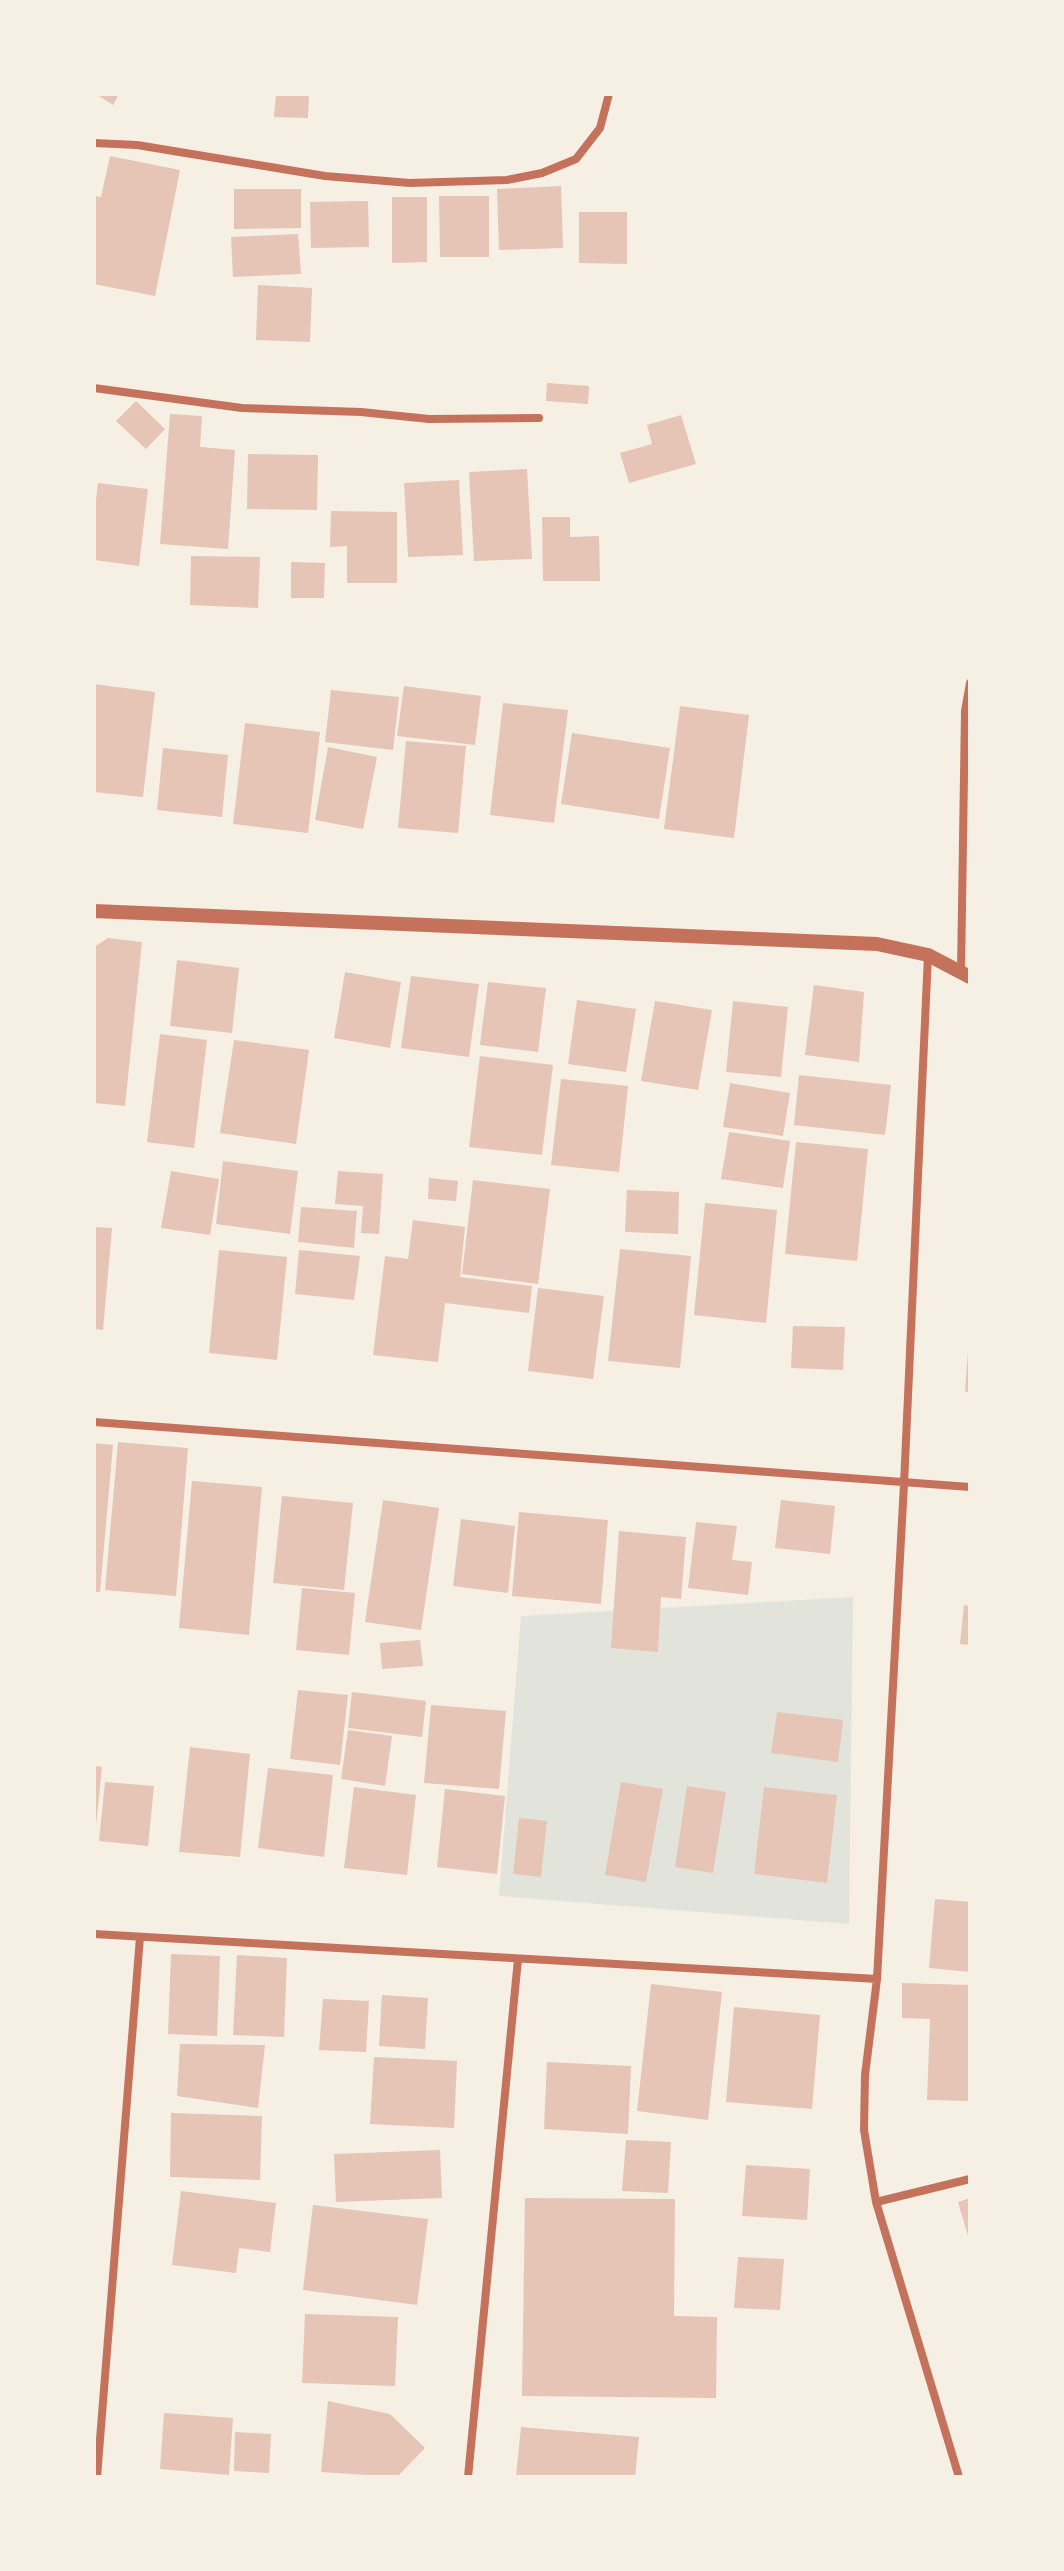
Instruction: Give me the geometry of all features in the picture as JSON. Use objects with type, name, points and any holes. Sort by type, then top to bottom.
[{"type":"street","points":[[94,143],[137,145],[325,176],[410,183],[507,180],[542,173],[576,159],[600,128],[609,94]]},
{"type":"street","points":[[94,388],[242,408],[361,412],[429,419],[539,418]]},
{"type":"street","points":[[94,911],[877,944],[928,955],[966,974],[965,711],[970,683]]},
{"type":"street","points":[[928,955],[904,1484],[877,1979],[865,2075],[864,2130],[876,2202],[959,2477]]},
{"type":"street","points":[[94,1422],[970,1487]]},
{"type":"street","points":[[94,1934],[877,1979]]},
{"type":"street","points":[[97,2477],[140,1937]]},
{"type":"street","points":[[468,2477],[518,1959]]},
{"type":"street","points":[[876,2202],[970,2179]]},
{"type":"shaded area","points":[[853,1597],[849,1924],[499,1896],[521,1616]]},
{"type":"building","points":[[96,94],[119,94],[113,105]]},
{"type":"building","points":[[276,94],[309,94],[308,118],[274,117]]},
{"type":"building","points":[[110,156],[180,170],[155,296],[94,284],[94,196],[101,197]]},
{"type":"building","points":[[561,186],[563,248],[499,250],[497,189]]},
{"type":"building","points":[[234,189],[301,189],[301,228],[234,229]]},
{"type":"building","points":[[439,196],[489,196],[489,257],[440,257]]},
{"type":"building","points":[[392,197],[427,197],[427,262],[392,263]]},
{"type":"building","points":[[368,201],[369,247],[311,248],[310,202]]},
{"type":"building","points":[[579,212],[627,212],[627,264],[579,263]]},
{"type":"building","points":[[298,234],[301,274],[233,277],[231,237]]},
{"type":"building","points":[[258,285],[312,288],[310,342],[256,340]]},
{"type":"building","points":[[547,383],[589,386],[588,404],[546,401]]},
{"type":"building","points":[[136,401],[165,429],[146,449],[116,421]]},
{"type":"building","points":[[170,414],[202,416],[200,447],[235,450],[228,549],[160,544]]},
{"type":"building","points":[[681,415],[696,464],[629,483],[620,453],[652,444],[647,425]]},
{"type":"building","points":[[248,454],[318,455],[317,510],[247,509]]},
{"type":"building","points":[[527,469],[532,559],[474,561],[469,472]]},
{"type":"building","points":[[459,480],[463,555],[408,557],[404,483]]},
{"type":"building","points":[[98,483],[148,489],[139,566],[94,560]]},
{"type":"building","points":[[331,511],[397,512],[397,583],[347,583],[347,546],[330,547]]},
{"type":"building","points":[[542,517],[570,517],[570,537],[599,536],[600,581],[543,581]]},
{"type":"building","points":[[191,556],[260,557],[258,608],[190,605]]},
{"type":"building","points":[[291,562],[325,563],[324,598],[291,598]]},
{"type":"building","points":[[94,684],[155,692],[143,797],[94,792]]},
{"type":"building","points":[[404,686],[481,696],[475,745],[397,736]]},
{"type":"building","points":[[331,690],[399,697],[393,750],[325,742]]},
{"type":"building","points":[[503,703],[568,710],[554,823],[490,815]]},
{"type":"building","points":[[680,706],[749,715],[734,838],[664,829]]},
{"type":"building","points":[[245,723],[320,732],[308,833],[233,824]]},
{"type":"building","points":[[572,733],[670,748],[659,819],[561,804]]},
{"type":"building","points":[[406,741],[466,746],[458,833],[398,828]]},
{"type":"building","points":[[328,747],[377,757],[363,829],[315,820]]},
{"type":"building","points":[[163,748],[228,755],[222,817],[157,810]]},
{"type":"building","points":[[108,938],[142,942],[125,1106],[94,1103],[94,947]]},
{"type":"building","points":[[177,960],[239,968],[232,1033],[170,1026]]},
{"type":"building","points":[[345,972],[401,982],[390,1048],[334,1038]]},
{"type":"building","points":[[411,976],[479,984],[469,1057],[401,1048]]},
{"type":"building","points":[[488,982],[546,988],[538,1052],[480,1045]]},
{"type":"building","points":[[814,985],[864,992],[859,1062],[805,1055]]},
{"type":"building","points":[[577,1000],[636,1009],[626,1072],[568,1064]]},
{"type":"building","points":[[655,1001],[712,1010],[698,1090],[641,1081]]},
{"type":"building","points":[[733,1001],[788,1007],[781,1077],[726,1072]]},
{"type":"building","points":[[160,1034],[207,1040],[194,1148],[147,1142]]},
{"type":"building","points":[[234,1040],[309,1050],[296,1144],[220,1133]]},
{"type":"building","points":[[480,1056],[553,1065],[542,1155],[469,1147]]},
{"type":"building","points":[[799,1075],[891,1085],[885,1135],[794,1125]]},
{"type":"building","points":[[561,1079],[628,1086],[619,1172],[551,1165]]},
{"type":"building","points":[[730,1083],[790,1093],[783,1136],[723,1127]]},
{"type":"building","points":[[729,1132],[790,1141],[783,1188],[721,1179]]},
{"type":"building","points":[[796,1142],[868,1149],[857,1261],[785,1254]]},
{"type":"building","points":[[223,1161],[298,1171],[290,1234],[216,1224]]},
{"type":"building","points":[[171,1171],[219,1179],[210,1235],[161,1228]]},
{"type":"building","points":[[338,1171],[383,1174],[379,1234],[361,1233],[363,1206],[335,1204]]},
{"type":"building","points":[[429,1178],[458,1181],[456,1201],[428,1199]]},
{"type":"building","points":[[473,1180],[550,1189],[538,1284],[462,1274]]},
{"type":"building","points":[[627,1190],[679,1192],[678,1234],[625,1232]]},
{"type":"building","points":[[705,1203],[777,1210],[766,1323],[694,1315]]},
{"type":"building","points":[[301,1207],[357,1211],[354,1248],[298,1242]]},
{"type":"building","points":[[413,1220],[465,1227],[460,1277],[532,1286],[529,1313],[445,1303],[438,1362],[373,1355],[385,1256],[408,1259]]},
{"type":"building","points":[[94,1227],[112,1228],[103,1330],[94,1329]]},
{"type":"building","points":[[620,1249],[691,1256],[680,1368],[608,1361]]},
{"type":"building","points":[[219,1250],[287,1257],[277,1360],[209,1353]]},
{"type":"building","points":[[299,1250],[360,1256],[354,1300],[295,1294]]},
{"type":"building","points":[[538,1288],[604,1296],[593,1379],[528,1371]]},
{"type":"building","points":[[793,1326],[845,1327],[843,1370],[791,1368]]},
{"type":"building","points":[[968,1352],[970,1392],[965,1392]]},
{"type":"building","points":[[118,1442],[188,1448],[176,1596],[105,1590]]},
{"type":"building","points":[[94,1443],[113,1445],[100,1592],[94,1592]]},
{"type":"building","points":[[192,1481],[262,1487],[249,1635],[179,1628]]},
{"type":"building","points":[[282,1496],[353,1503],[344,1590],[273,1583]]},
{"type":"building","points":[[383,1500],[439,1508],[421,1630],[365,1622]]},
{"type":"building","points":[[781,1500],[835,1506],[830,1554],[775,1548]]},
{"type":"building","points":[[519,1512],[608,1520],[601,1604],[512,1596]]},
{"type":"building","points":[[461,1519],[515,1526],[508,1593],[453,1586]]},
{"type":"building","points":[[696,1522],[737,1526],[732,1560],[752,1562],[748,1595],[688,1588]]},
{"type":"building","points":[[619,1531],[686,1537],[681,1599],[661,1597],[658,1652],[611,1648]]},
{"type":"building","points":[[302,1588],[355,1593],[349,1655],[296,1650]]},
{"type":"building","points":[[964,1605],[970,1606],[970,1645],[960,1644]]},
{"type":"building","points":[[420,1640],[423,1666],[382,1669],[380,1643]]},
{"type":"building","points":[[298,1690],[348,1695],[340,1765],[290,1759]]},
{"type":"building","points":[[352,1692],[426,1701],[422,1737],[348,1728]]},
{"type":"building","points":[[431,1705],[506,1711],[499,1789],[424,1783]]},
{"type":"building","points":[[777,1712],[843,1720],[838,1762],[771,1753]]},
{"type":"building","points":[[348,1730],[392,1736],[385,1786],[341,1779]]},
{"type":"building","points":[[190,1747],[250,1754],[240,1857],[179,1852]]},
{"type":"building","points":[[94,1766],[102,1767],[96,1825],[94,1825]]},
{"type":"building","points":[[268,1768],[333,1775],[324,1857],[258,1848]]},
{"type":"building","points":[[105,1782],[154,1786],[148,1846],[99,1841]]},
{"type":"building","points":[[621,1782],[663,1789],[646,1882],[605,1875]]},
{"type":"building","points":[[687,1786],[726,1792],[713,1873],[675,1867]]},
{"type":"building","points":[[354,1787],[416,1795],[407,1875],[344,1868]]},
{"type":"building","points":[[764,1787],[837,1795],[827,1883],[754,1874]]},
{"type":"building","points":[[445,1789],[505,1796],[497,1874],[437,1867]]},
{"type":"building","points":[[519,1818],[547,1821],[541,1877],[513,1874]]},
{"type":"building","points":[[935,1899],[970,1902],[970,1972],[929,1968]]},
{"type":"building","points":[[171,1954],[220,1956],[217,2036],[168,2034]]},
{"type":"building","points":[[237,1955],[287,1958],[284,2037],[233,2035]]},
{"type":"building","points":[[902,1983],[970,1985],[970,2101],[927,2100],[930,2019],[902,2018]]},
{"type":"building","points":[[651,1984],[722,1992],[708,2120],[637,2111]]},
{"type":"building","points":[[382,1995],[428,1998],[425,2049],[379,2046]]},
{"type":"building","points":[[323,1999],[369,2001],[366,2052],[319,2050]]},
{"type":"building","points":[[734,2007],[820,2015],[812,2109],[726,2102]]},
{"type":"building","points":[[180,2044],[265,2045],[258,2108],[177,2096]]},
{"type":"building","points":[[374,2057],[457,2061],[454,2128],[370,2124]]},
{"type":"building","points":[[547,2062],[631,2066],[628,2134],[544,2129]]},
{"type":"building","points":[[171,2113],[262,2116],[260,2180],[170,2177]]},
{"type":"building","points":[[626,2140],[671,2142],[668,2193],[622,2191]]},
{"type":"building","points":[[440,2150],[442,2198],[336,2202],[334,2154]]},
{"type":"building","points":[[746,2165],[810,2169],[807,2220],[742,2216]]},
{"type":"building","points":[[181,2191],[276,2203],[270,2252],[239,2248],[236,2273],[172,2265]]},
{"type":"building","points":[[525,2198],[675,2199],[674,2316],[717,2317],[716,2398],[522,2396]]},
{"type":"building","points":[[970,2198],[970,2239],[969,2239],[958,2202]]},
{"type":"building","points":[[313,2205],[428,2219],[417,2305],[303,2290]]},
{"type":"building","points":[[738,2257],[784,2259],[780,2310],[734,2308]]},
{"type":"building","points":[[305,2314],[398,2317],[395,2386],[302,2383]]},
{"type":"building","points":[[328,2401],[390,2414],[425,2448],[397,2477],[321,2472]]},
{"type":"building","points":[[164,2413],[233,2418],[229,2475],[160,2469]]},
{"type":"building","points":[[521,2427],[639,2437],[635,2477],[516,2477]]},
{"type":"building","points":[[235,2432],[271,2434],[269,2473],[234,2471]]}]
